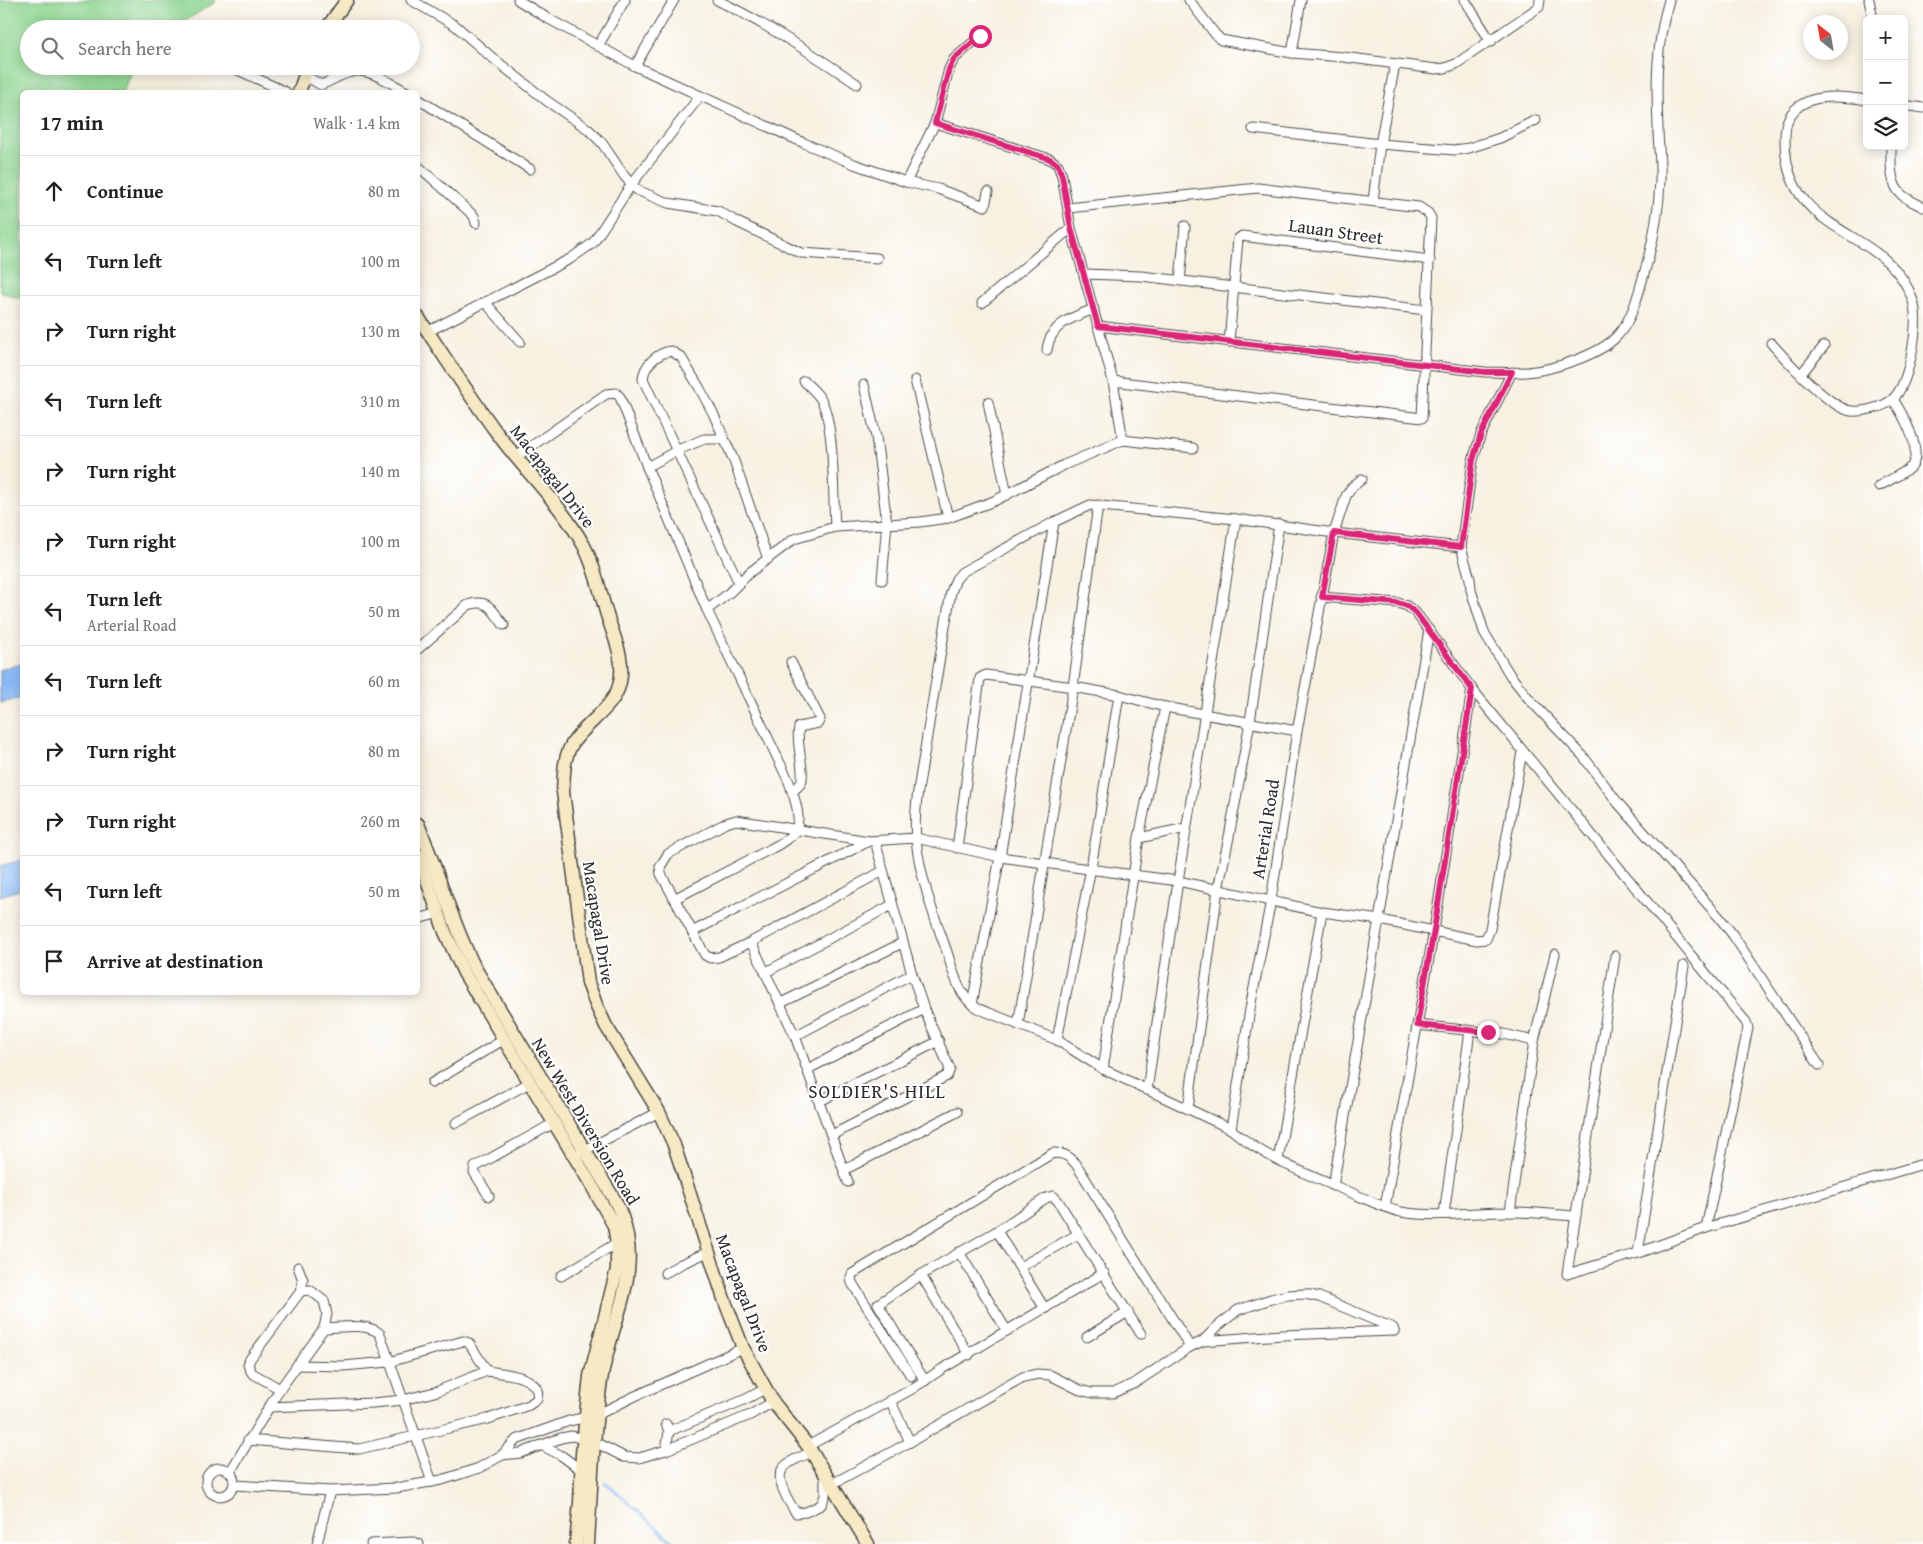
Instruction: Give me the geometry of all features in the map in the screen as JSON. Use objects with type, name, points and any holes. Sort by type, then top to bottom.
[{"type":"street","points":[[333,20],[347,0]]},
{"type":"street","points":[[411,0],[456,26],[547,101],[588,129],[602,144],[631,185],[650,197],[668,203],[718,211],[801,253],[878,258]]},
{"type":"street","points":[[518,0],[531,4],[598,46],[635,66],[854,164],[906,182],[938,189],[985,206],[988,192]]},
{"type":"street","points":[[598,46],[625,0]]},
{"type":"street","points":[[635,66],[674,0]]},
{"type":"street","points":[[717,0],[795,42],[857,84]]},
{"type":"street","points":[[1189,0],[1221,40],[1292,53],[1445,68],[1456,64],[1491,42],[1539,7],[1540,0]]},
{"type":"street","points":[[1292,53],[1301,0]]},
{"type":"street","points":[[1465,0],[1491,42]]},
{"type":"street","points":[[1098,326],[1485,372],[1528,372],[1550,368],[1584,356],[1606,344],[1617,336],[1630,316],[1648,260],[1658,214],[1660,179],[1658,45],[1669,0]]},
{"type":"street","points":[[1869,0],[1872,15]]},
{"type":"street","points":[[906,182],[935,123],[949,69],[954,59],[980,36]]},
{"type":"street","points":[[1373,201],[1380,144],[1395,64]]},
{"type":"street","points":[[249,75],[282,90]]},
{"type":"street","points":[[300,90],[305,75]]},
{"type":"street","points":[[310,75],[327,90]]},
{"type":"street","points":[[321,85],[342,75]]},
{"type":"street","points":[[373,75],[403,90]]},
{"type":"street","points":[[427,332],[570,260],[593,243],[631,185],[700,96]]},
{"type":"street","points":[[1771,343],[1835,405],[1849,411],[1865,411],[1893,399],[1904,379],[1910,363],[1916,322],[1913,301],[1901,277],[1874,250],[1813,210],[1801,198],[1789,171],[1786,153],[1786,125],[1791,112],[1796,107],[1809,100],[1839,96],[1863,99]]},
{"type":"street","points":[[420,99],[530,169]]},
{"type":"street","points":[[1908,106],[1923,108]]},
{"type":"street","points":[[1253,129],[1380,144],[1455,150],[1469,148],[1500,138],[1536,120]]},
{"type":"street","points":[[935,123],[1055,162],[1062,176],[1071,228],[1113,382],[1123,440]]},
{"type":"street","points":[[1891,150],[1893,179],[1901,195],[1923,207]]},
{"type":"street","points":[[420,168],[474,216],[476,223]]},
{"type":"street","points":[[1068,208],[1258,188],[1419,208],[1428,213],[1431,224],[1422,418],[1113,382]]},
{"type":"street","points":[[1180,280],[1185,226]]},
{"type":"street","points":[[982,303],[1071,228]]},
{"type":"street","name":"Lauan Street","points":[[1233,286],[1238,240],[1242,236],[1430,260]]},
{"type":"street","points":[[1084,274],[1141,276],[1180,280],[1426,310]]},
{"type":"street","points":[[1229,342],[1233,286]]},
{"type":"street","points":[[485,302],[520,342]]},
{"type":"street","points":[[1048,350],[1051,335],[1059,326],[1076,316],[1094,309]]},
{"type":"street","name":"Macapagal Drive","points":[[420,320],[475,404],[576,532],[584,546],[618,648],[621,669],[620,683],[606,708],[582,730],[572,745],[565,761],[563,792],[588,983],[606,1026],[659,1112],[674,1145],[708,1252],[743,1348],[774,1402],[810,1449],[868,1544]]},
{"type":"street","points":[[1801,374],[1824,346]]},
{"type":"street","points":[[739,583],[643,379],[644,372],[657,356],[671,351],[681,357],[700,387],[734,461],[768,559]]},
{"type":"street","points":[[1512,372],[1481,434],[1473,460],[1461,547],[1470,579],[1471,590],[1484,632],[1510,675],[1529,699],[1583,756],[1618,803],[1724,923],[1819,1065]]},
{"type":"street","points":[[915,380],[948,518]]},
{"type":"street","points":[[804,381],[820,398],[827,415],[835,527]]},
{"type":"street","points":[[864,385],[876,437],[887,523],[882,580]]},
{"type":"street","points":[[516,457],[611,392],[616,393],[623,401],[647,467],[707,610],[798,807],[796,829],[778,845],[674,899]]},
{"type":"street","points":[[1879,486],[1911,467],[1918,458],[1916,438],[1893,399]]},
{"type":"street","points":[[988,402],[1007,495]]},
{"type":"street","points":[[647,467],[678,450],[704,439],[724,439]]},
{"type":"street","points":[[707,610],[794,539],[835,527],[920,522],[948,518],[1007,495],[1064,465],[1123,440],[1193,448]]},
{"type":"street","name":"Arterial Road","points":[[1232,1130],[1251,1003],[1271,900],[1297,731],[1334,533],[1346,496],[1352,487],[1362,479]]},
{"type":"street","points":[[1461,547],[1334,533],[1236,519],[1090,505],[977,562],[962,572],[956,579],[951,592],[916,800],[916,838],[936,922],[962,993],[972,1004],[1057,1040],[1103,1069],[1232,1130],[1243,1140],[1278,1160],[1333,1186],[1385,1207],[1402,1212],[1444,1214],[1510,1212],[1576,1216]]},
{"type":"street","points":[[1018,1025],[1073,687],[1098,505]]},
{"type":"street","points":[[1147,1090],[1186,828],[1236,519]]},
{"type":"street","points":[[972,1004],[1000,857],[1054,522]]},
{"type":"street","points":[[1188,1109],[1218,889],[1250,722],[1278,524]]},
{"type":"street","points":[[1322,597],[1376,601],[1407,606],[1416,613],[1472,689],[1522,752],[1746,1022],[1748,1028],[1706,1228]]},
{"type":"street","points":[[420,647],[468,605],[476,602],[488,605],[504,626]]},
{"type":"street","points":[[1333,1186],[1429,630]]},
{"type":"street","points":[[791,662],[820,719],[818,724],[799,727],[802,778],[801,783],[792,792]]},
{"type":"street","points":[[957,848],[980,678],[986,675],[1073,687],[1165,708],[1297,731]]},
{"type":"street","points":[[1385,1207],[1434,930],[1472,689]]},
{"type":"street","points":[[1057,1040],[1091,868],[1119,696]]},
{"type":"street","points":[[1103,1069],[1139,838],[1165,708]]},
{"type":"street","points":[[883,871],[751,942],[719,957],[710,958],[705,955],[692,932],[661,874],[660,867],[668,854],[732,821],[872,841],[916,838],[1000,857],[1178,881],[1322,912],[1380,920],[1477,940],[1486,938],[1490,929],[1522,752]]},
{"type":"street","points":[[1139,838],[1186,828]]},
{"type":"street","name":"New West Diversion Road","points":[[420,829],[434,863],[456,928],[471,960],[580,1153],[609,1215],[617,1243],[617,1269],[590,1376],[588,1544]]},
{"type":"street","points":[[832,1135],[947,1076],[950,1069],[924,1009],[912,974],[883,871],[872,841]]},
{"type":"street","points":[[692,932],[872,841]]},
{"type":"street","name":"New West Diversion Road","points":[[420,861],[452,948],[464,973],[554,1123],[580,1153],[620,1210],[629,1239],[630,1254],[625,1286],[591,1416]]},
{"type":"street","points":[[766,972],[892,905]]},
{"type":"street","points":[[1278,1160],[1322,912]]},
{"type":"street","points":[[420,918],[439,913]]},
{"type":"street","points":[[751,942],[795,1036],[848,1182]]},
{"type":"street","points":[[781,1003],[902,943]]},
{"type":"street","points":[[1510,1212],[1534,1041],[1555,954]]},
{"type":"street","points":[[1615,956],[1567,1274],[1638,1253],[1706,1228],[1923,1164]]},
{"type":"street","points":[[1638,1253],[1684,966]]},
{"type":"street","points":[[795,1036],[912,974]]},
{"type":"street","points":[[808,1069],[924,1009]]},
{"type":"street","points":[[1417,1025],[1504,1034],[1534,1041]]},
{"type":"street","points":[[1444,1214],[1470,1031]]},
{"type":"street","points":[[432,1083],[503,1040]]},
{"type":"street","points":[[820,1101],[939,1041]]},
{"type":"street","points":[[456,1123],[529,1083]]},
{"type":"street","points":[[580,1153],[659,1112]]},
{"type":"street","points":[[844,1170],[957,1112]]},
{"type":"street","points":[[489,1196],[474,1172],[475,1167],[554,1123]]},
{"type":"street","points":[[911,1376],[852,1283],[852,1274],[1053,1153],[1063,1153],[1069,1156],[1076,1164],[1190,1347]]},
{"type":"street","points":[[925,1381],[878,1304],[920,1275],[997,1232],[1046,1198],[1053,1196],[1104,1273],[1141,1334]]},
{"type":"street","points":[[997,1232],[1045,1309]]},
{"type":"street","points":[[1020,1267],[1078,1234]]},
{"type":"street","points":[[562,1276],[617,1243]]},
{"type":"street","points":[[665,1273],[708,1252]]},
{"type":"street","points":[[959,1252],[1007,1331]]},
{"type":"street","points":[[280,1389],[252,1373],[248,1365],[300,1291],[303,1280],[298,1267]]},
{"type":"street","points":[[825,1472],[824,1501],[821,1505],[806,1512],[796,1513],[784,1493],[780,1476],[780,1472],[788,1464],[890,1400],[969,1355],[1104,1273]]},
{"type":"street","points":[[920,1275],[969,1355]]},
{"type":"street","points":[[230,1472],[268,1407],[324,1328],[327,1314],[324,1301],[310,1290],[300,1291]]},
{"type":"street","points":[[832,1484],[1023,1377],[1038,1374],[1050,1375],[1080,1390],[1092,1393],[1112,1393],[1135,1383],[1190,1347],[1203,1341],[1238,1310],[1270,1298],[1297,1294],[1319,1297],[1394,1329],[1392,1332],[1282,1335],[1203,1341]]},
{"type":"street","points":[[1087,1337],[1128,1312]]},
{"type":"street","points":[[324,1328],[367,1328],[376,1330],[380,1334],[432,1482]]},
{"type":"street","points":[[297,1365],[343,1366],[389,1362],[464,1341],[469,1343],[487,1371]]},
{"type":"street","points":[[234,1485],[330,1491],[396,1488],[432,1482],[479,1468],[502,1454],[516,1440],[591,1416],[743,1348]]},
{"type":"street","points":[[248,1440],[359,1449],[488,1419],[528,1405],[537,1399],[538,1394],[534,1386],[527,1379],[487,1371],[438,1391],[402,1400],[268,1407]]},
{"type":"street","points":[[666,1450],[667,1428],[744,1400],[766,1389]]},
{"type":"street","points":[[744,1400],[750,1415]]},
{"type":"street","points":[[890,1400],[910,1442]]},
{"type":"street","points":[[502,1454],[521,1453],[566,1436],[589,1440],[631,1459],[639,1458],[666,1450],[750,1415],[774,1402]]},
{"type":"street","points":[[546,1429],[550,1442]]},
{"type":"street","name":"New West Diversion Road","points":[[576,1544],[581,1470],[589,1440]]},
{"type":"street","points":[[541,1445],[562,1456],[581,1470]]},
{"type":"street","points":[[223,1469],[230,1472],[234,1478],[234,1485],[230,1492],[223,1496],[215,1495],[207,1486],[207,1478],[212,1472],[223,1469]]},
{"type":"street","points":[[323,1544],[317,1544],[330,1491]]},
{"type":"street","points":[[371,1544],[414,1542],[419,1544]]},
{"type":"green space","points":[[0,0],[216,0],[187,20],[20,20],[20,75],[130,75],[124,90],[20,90],[20,298],[0,292]]},
{"type":"water","points":[[20,665],[20,698],[0,703],[0,670]]},
{"type":"water","points":[[20,861],[20,890],[0,896],[0,866]]},
{"type":"waterway","points":[[605,1482],[675,1544]]},
{"type":"district","name":"SOLDIER'S HILL","points":[[877,1091]]},
{"type":"route","points":[[980,36],[954,59],[949,69],[935,123],[1050,159],[1058,165],[1061,170],[1071,228],[1098,326],[1485,372],[1512,372],[1481,434],[1473,460],[1461,547],[1334,533],[1322,597],[1398,603],[1411,608],[1472,689],[1417,1025],[1488,1032]]}]
